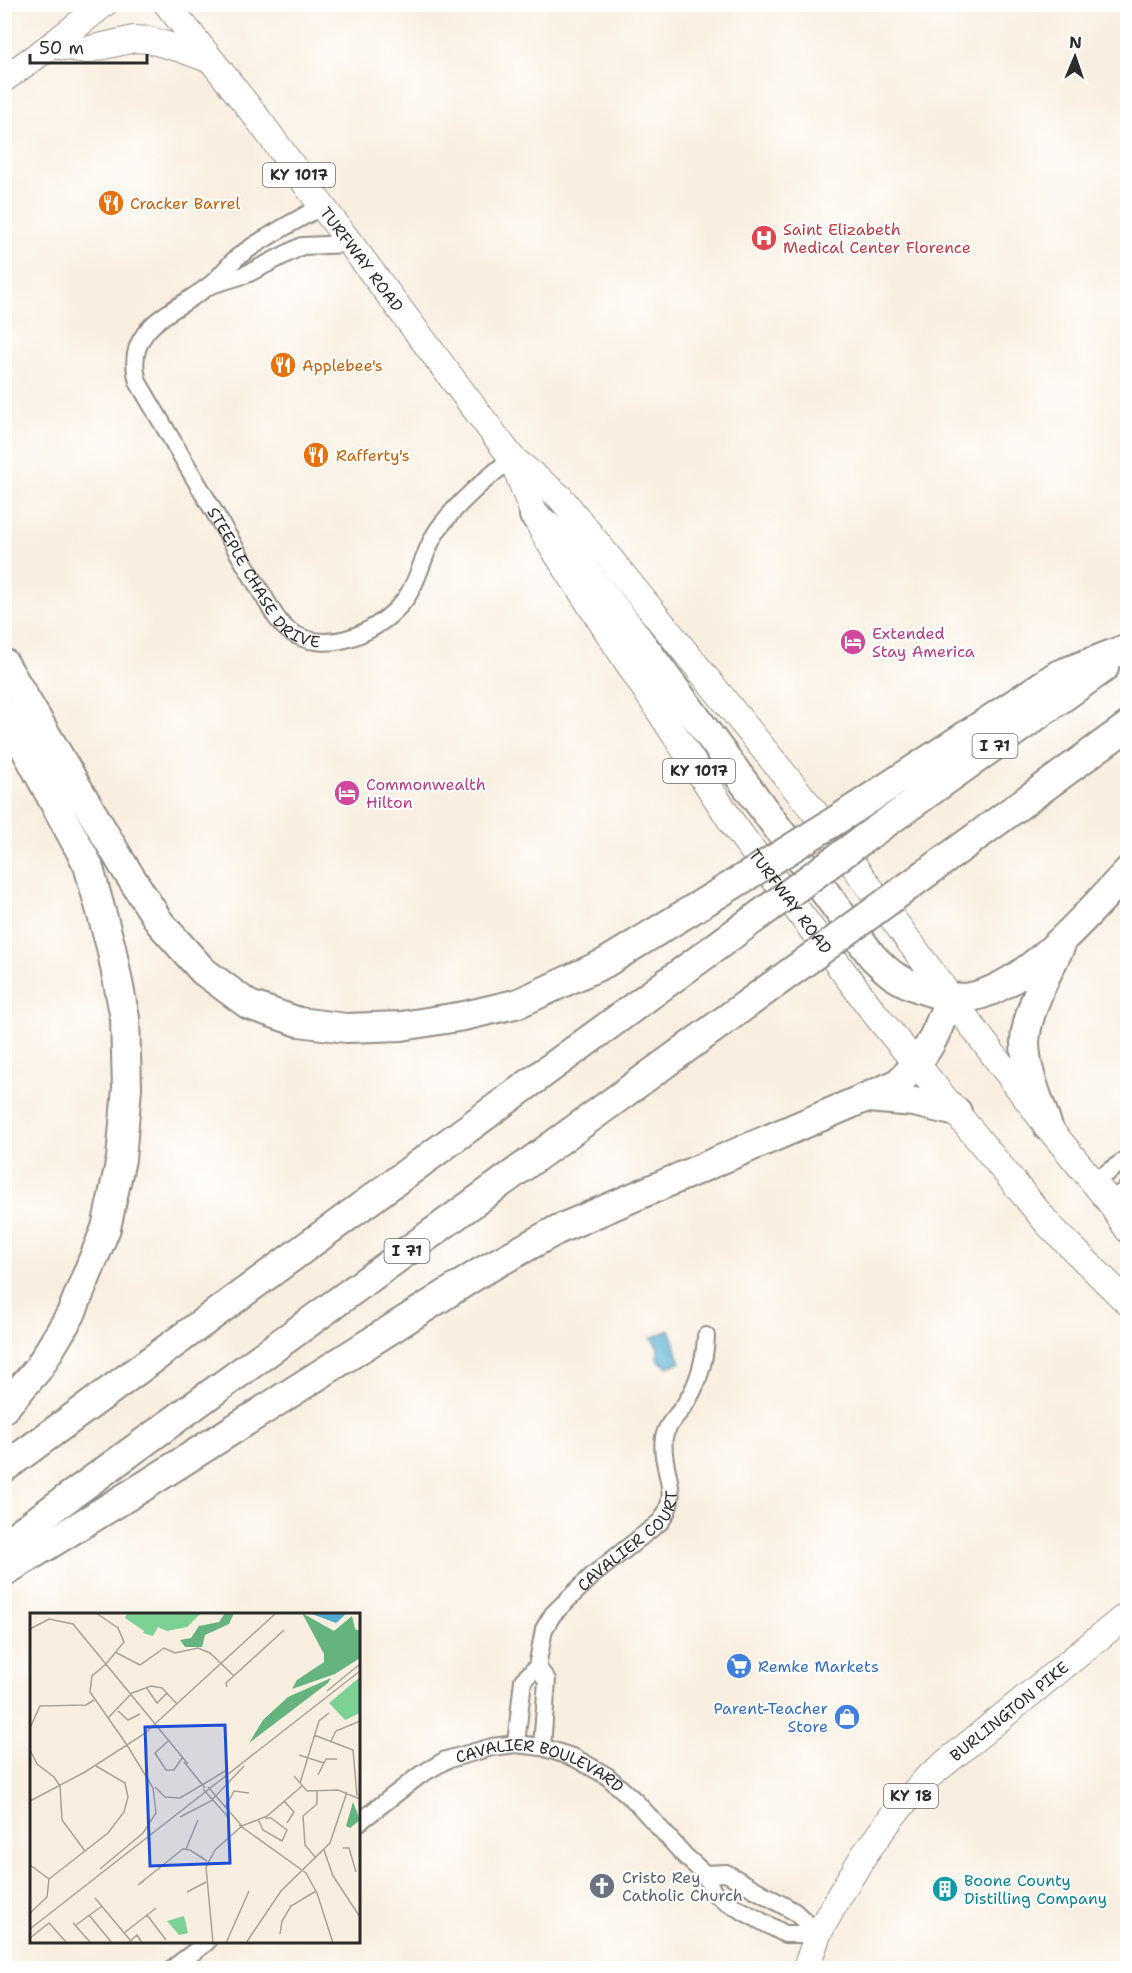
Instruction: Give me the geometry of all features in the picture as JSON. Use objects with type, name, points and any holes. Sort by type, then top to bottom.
[{"type":"highway","points":[[534,515],[554,531],[630,628],[872,956],[895,977],[917,987],[950,996],[970,997],[1005,986],[1065,938],[1128,871]]},
{"type":"highway","points":[[4,663],[123,865],[160,923],[203,971],[249,1005],[300,1022],[346,1028],[402,1026],[464,1016],[519,1003],[605,963],[846,814],[1058,675],[1128,650]]},
{"type":"highway","name":"I 71","points":[[4,1468],[862,840],[1128,650]]},
{"type":"highway","points":[[4,714],[88,865],[111,947],[125,1018],[128,1088],[121,1159],[106,1228],[71,1314],[38,1369],[4,1408]]},
{"type":"highway","name":"I 71","points":[[4,1544],[1128,726]]},
{"type":"highway","points":[[1048,1127],[1032,1079],[1025,1042],[1032,1009],[1044,977],[1065,938]]},
{"type":"highway","points":[[4,1572],[151,1482],[490,1267],[557,1230],[897,1084],[917,1064],[929,1047],[950,996]]},
{"type":"highway","points":[[864,1098],[914,1102],[957,1112]]},
{"type":"main road","points":[[4,79],[104,4]]},
{"type":"main road","name":"TURFWAY ROAD","points":[[167,4],[258,119],[512,458],[560,497],[813,810],[1048,1127],[1110,1191],[1128,1230]]},
{"type":"main road","points":[[52,45],[86,50],[134,39],[149,40],[211,60]]},
{"type":"main road","name":"TURFWAY ROAD","points":[[512,458],[534,515],[549,542],[735,827],[876,1015],[1048,1224],[1128,1303]]},
{"type":"main road","name":"BURLINGTON PIKE","points":[[806,1968],[818,1934],[864,1855],[894,1814],[928,1777],[1128,1614]]},
{"type":"street","name":"STEEPLE CHASE DRIVE","points":[[322,206],[238,257],[211,285],[161,316],[146,332],[136,350],[133,367],[138,382],[274,614],[286,630],[318,642],[337,642],[356,636],[388,616],[406,598],[418,577],[437,531],[456,505],[512,458]]},
{"type":"street","name":"STEEPLE CHASE DRIVE","points":[[211,285],[248,274],[302,246],[350,244]]},
{"type":"street","points":[[1110,1191],[1128,1158]]},
{"type":"street","name":"CAVALIER COURT","points":[[516,1744],[523,1680],[537,1667],[544,1629],[553,1614],[593,1575],[667,1514],[672,1493],[663,1444],[668,1425],[684,1405],[702,1370],[705,1336]]},
{"type":"street","name":"CAVALIER COURT","points":[[537,1667],[547,1680],[542,1747]]},
{"type":"street","name":"CAVALIER BOULEVARD","points":[[360,1821],[420,1775],[446,1760],[470,1752],[516,1744],[542,1747],[575,1758],[607,1776],[636,1802],[685,1856],[705,1874],[713,1892],[726,1902],[785,1934],[818,1934]]},
{"type":"street","points":[[705,1874],[726,1874],[795,1912],[818,1934]]},
{"type":"street","points":[[173,1968],[204,1943]]},
{"type":"water","points":[[670,1330],[681,1362],[668,1367],[657,1360],[658,1348],[651,1338]]},
{"type":"place","name":"Cracker Barrel","points":[[111,203]]},
{"type":"place","name":"Saint Elizabeth Medical Center Florence","points":[[764,238]]},
{"type":"place","name":"Applebee's","points":[[283,365]]},
{"type":"place","name":"Rafferty's","points":[[316,455]]},
{"type":"place","name":"Extended Stay America","points":[[853,642]]},
{"type":"place","name":"Commonwealth Hilton","points":[[347,793]]},
{"type":"place","name":"Remke Markets","points":[[739,1666]]},
{"type":"place","name":"Parent-Teacher Store","points":[[847,1717]]},
{"type":"place","name":"Cristo Rey Catholic Church","points":[[602,1886]]},
{"type":"place","name":"Boone County Distilling Company","points":[[945,1889]]}]
